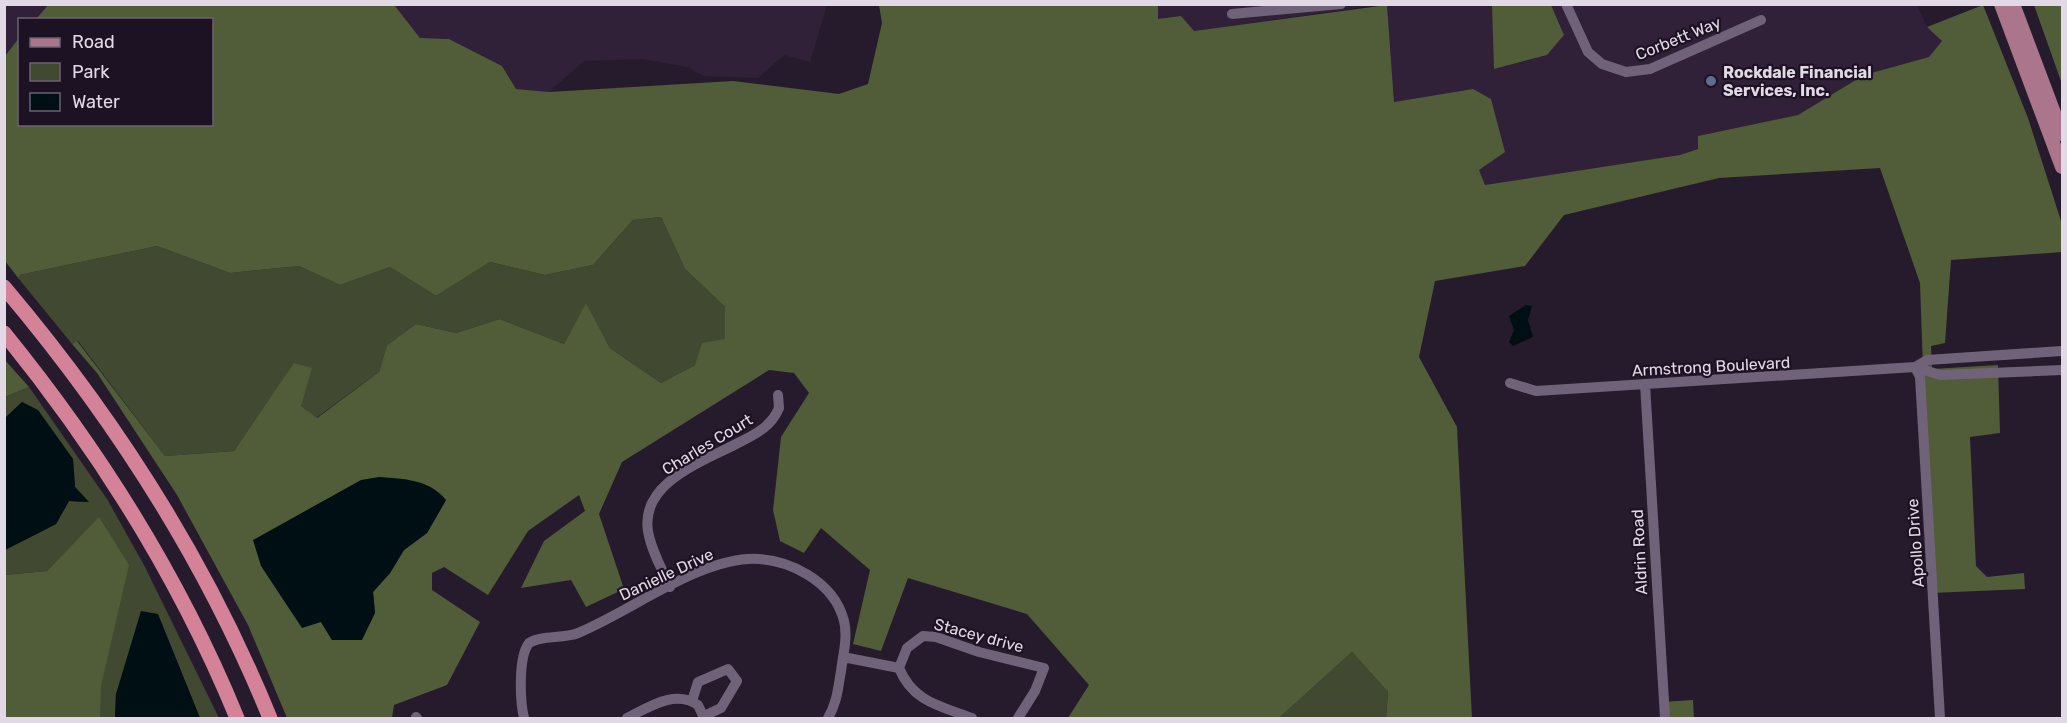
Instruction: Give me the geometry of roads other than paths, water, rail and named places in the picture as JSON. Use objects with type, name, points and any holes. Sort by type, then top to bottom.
[{"type":"highway","points":[[4,287],[81,383],[159,499],[215,601],[270,718]]},
{"type":"highway","points":[[4,333],[50,391],[130,510],[193,623],[237,718]]},
{"type":"main road","points":[[2001,4],[2062,167]]},
{"type":"main road","points":[[2013,4],[2062,134]]},
{"type":"street","points":[[1232,14],[1341,4]]},
{"type":"street","name":"Corbett Way","points":[[1566,4],[1588,52],[1602,64],[1626,72],[1650,69],[1761,20]]},
{"type":"street","name":"Armstrong Boulevard","points":[[1915,367],[1927,360],[2062,351]]},
{"type":"street","name":"Armstrong Boulevard","points":[[1510,383],[1536,391],[1915,367],[1940,375],[2062,370]]},
{"type":"street","name":"Apollo Drive","points":[[1915,367],[1920,378],[1940,718]]},
{"type":"street","name":"Aldrin Road","points":[[1645,384],[1665,718]]},
{"type":"street","name":"Charles Court","points":[[670,587],[648,532],[648,514],[652,501],[682,474],[769,424],[779,408],[778,395]]},
{"type":"street","name":"Danielle Drive","points":[[524,718],[522,676],[524,652],[530,643],[576,634],[715,566],[732,561],[766,560],[794,568],[818,582],[838,606],[845,628],[843,657],[837,697],[828,718]]},
{"type":"street","name":"Stacey drive","points":[[899,668],[907,648],[919,638],[931,636],[1044,668],[1035,691],[1018,718]]},
{"type":"street","points":[[843,657],[899,668],[916,696],[972,718]]},
{"type":"street","points":[[627,718],[667,699],[679,698],[692,701],[704,717],[721,708],[737,681],[728,669],[698,682],[692,701]]},
{"type":"water","points":[[1526,305],[1532,306],[1528,320],[1533,337],[1513,346],[1509,342],[1514,330],[1509,316]]},
{"type":"water","points":[[22,402],[38,410],[73,459],[75,487],[89,502],[69,501],[56,524],[5,550],[5,418]]},
{"type":"water","points":[[379,477],[416,481],[432,488],[446,500],[427,533],[404,550],[390,573],[373,592],[375,613],[362,640],[332,640],[321,622],[302,628],[261,566],[253,540],[361,480]]},
{"type":"water","points":[[141,611],[158,614],[200,718],[115,718],[116,694]]},
{"type":"place","name":"Rockdale Financial Services, Inc.","points":[[1711,81]]}]
